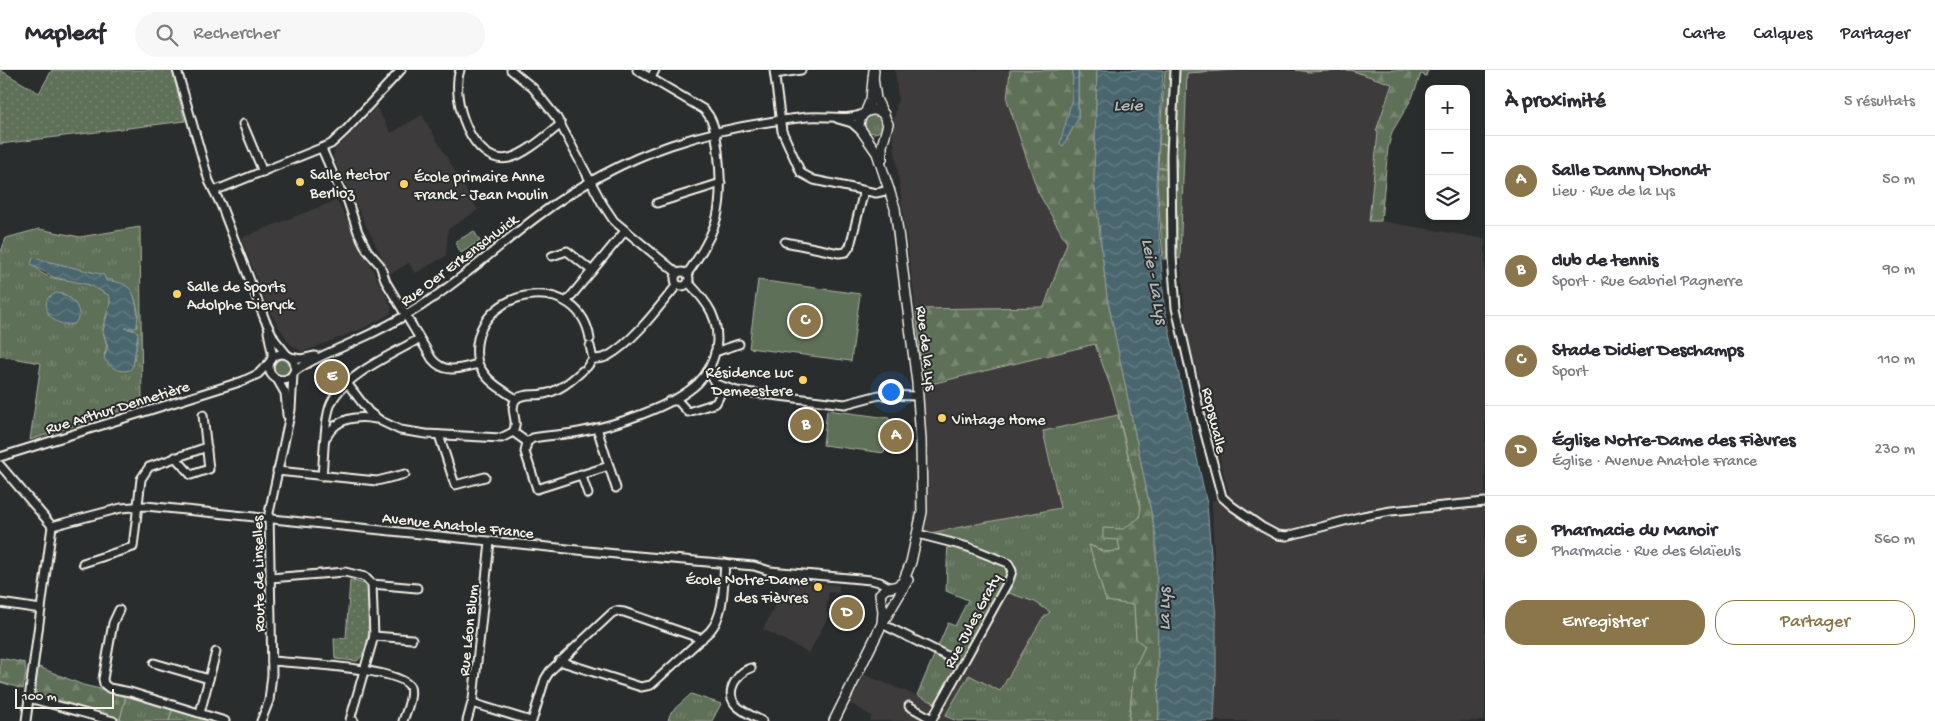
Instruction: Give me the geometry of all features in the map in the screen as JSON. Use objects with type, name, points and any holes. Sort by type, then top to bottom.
[{"type":"main road","points":[[874,74],[876,99],[888,122],[886,131],[877,138],[863,133],[859,121],[871,99],[874,74]]},
{"type":"main road","points":[[865,113],[875,110],[884,114]]},
{"type":"main road","name":"Rue de la Lys","points":[[883,169],[882,146],[886,131]]},
{"type":"main road","name":"Rue de la Lys","points":[[834,721],[882,624],[907,582],[918,534],[923,496],[918,396],[895,208],[874,147],[863,133]]},
{"type":"main road","name":"Rue de la Lys","points":[[891,588],[903,582],[911,562]]},
{"type":"main road","points":[[891,588],[897,592],[896,602],[888,606],[881,598],[884,590],[891,588]]},
{"type":"main road","name":"Rue de la Lys","points":[[881,598],[882,624]]},
{"type":"street","points":[[178,70],[204,168],[265,320],[275,340],[295,364],[294,373],[286,380],[276,378],[270,371],[272,350],[265,320]]},
{"type":"street","points":[[214,191],[322,149],[343,134],[401,70]]},
{"type":"street","points":[[460,70],[457,90],[459,105],[477,144],[491,156],[502,159],[514,157],[561,124]]},
{"type":"street","points":[[511,70],[533,88],[561,124],[610,216],[625,231],[677,273],[684,272],[687,274]]},
{"type":"street","points":[[637,70],[705,110],[712,121],[715,132],[721,183],[720,205],[714,230],[704,250],[687,274],[688,282],[704,300],[714,316],[717,333],[710,373],[720,398]]},
{"type":"street","points":[[651,78],[656,70]]},
{"type":"street","points":[[801,70],[774,72],[783,137],[798,169],[804,176],[814,180],[880,194],[890,190]]},
{"type":"street","name":"Ropswalle","points":[[1175,70],[1171,155],[1172,257],[1176,308],[1219,492],[1222,497],[1262,527],[1278,535],[1287,536],[1363,516],[1391,511],[1485,502]]},
{"type":"street","name":"Rue Oer Erkenschwick","points":[[288,356],[302,359],[327,353],[366,337],[405,316],[451,285],[548,209],[622,165],[656,151],[743,125],[807,117],[857,116],[865,113]]},
{"type":"street","name":"Rue Oer Erkenschwick","points":[[830,117],[848,122],[863,133]]},
{"type":"street","points":[[243,124],[262,172]]},
{"type":"street","points":[[322,149],[339,188],[347,199],[369,254],[380,265],[386,282],[434,362],[444,369],[454,370],[478,364]]},
{"type":"street","points":[[657,203],[721,183]]},
{"type":"street","points":[[785,242],[839,253],[846,252],[850,246],[864,190]]},
{"type":"street","points":[[566,302],[625,231]]},
{"type":"street","points":[[552,256],[567,251],[592,271]]},
{"type":"street","points":[[677,273],[674,279],[678,285],[684,286],[688,282]]},
{"type":"street","points":[[326,438],[333,427],[342,421],[364,417],[381,421],[408,432],[501,438],[513,432],[516,424],[512,409],[516,399],[524,395],[549,393],[566,384],[585,369],[593,359],[608,356],[642,325],[678,285]]},
{"type":"street","points":[[516,399],[488,379],[478,364],[476,352],[480,331],[487,319],[514,299],[536,294],[549,296],[566,302],[577,310],[584,321],[593,359]]},
{"type":"street","points":[[322,476],[330,405],[337,392],[347,382],[419,338]]},
{"type":"street","points":[[715,352],[739,344]]},
{"type":"street","name":"Rue Oer Erkenschwick","points":[[294,373],[327,353]]},
{"type":"street","points":[[271,361],[280,354],[288,356]]},
{"type":"street","name":"Rue Arthur Dennetière","points":[[243,381],[258,374],[271,361]]},
{"type":"street","points":[[701,380],[712,363]]},
{"type":"street","name":"Route de Linselles","points":[[261,721],[270,694],[272,661],[268,518],[292,404],[294,373]]},
{"type":"street","name":"Rue Arthur Dennetière","points":[[0,457],[243,381],[264,377],[276,378]]},
{"type":"street","name":"Route de Linselles","points":[[276,378],[285,393],[287,426]]},
{"type":"street","points":[[609,466],[537,489],[525,452],[527,442],[533,438],[597,428],[638,415],[669,401],[707,378],[737,391],[845,404],[879,395],[918,396]]},
{"type":"street","points":[[347,382],[365,408],[381,421]]},
{"type":"street","points":[[669,401],[677,401],[686,411],[692,412],[712,405],[725,394],[737,391]]},
{"type":"street","points":[[682,407],[681,397],[684,392]]},
{"type":"street","points":[[175,457],[191,475],[209,469],[203,415]]},
{"type":"street","points":[[597,428],[616,488]]},
{"type":"street","points":[[513,432],[527,442]]},
{"type":"street","points":[[439,435],[456,485],[485,477]]},
{"type":"street","points":[[83,563],[133,547],[141,479],[152,464],[207,447]]},
{"type":"street","points":[[0,465],[52,526],[26,721]]},
{"type":"street","points":[[277,470],[377,481],[405,474]]},
{"type":"street","points":[[581,474],[588,494]]},
{"type":"street","name":"Avenue Anatole France","points":[[52,526],[121,508],[139,506],[490,542],[754,566],[770,571],[880,582],[891,588]]},
{"type":"street","name":"Rue Jules Graty","points":[[909,706],[932,720],[1001,596],[1012,571],[1008,563],[968,547],[918,534]]},
{"type":"street","name":"Rue Léon Blum","points":[[467,721],[472,703],[490,542]]},
{"type":"street","points":[[559,661],[648,687],[714,627],[719,617],[725,563]]},
{"type":"street","points":[[270,578],[345,572],[363,576],[372,584],[417,588]]},
{"type":"street","points":[[863,580],[876,587],[881,598]]},
{"type":"street","points":[[354,721],[350,720],[374,636],[372,584]]},
{"type":"street","points":[[0,603],[41,609]]},
{"type":"street","points":[[119,610],[113,623],[103,679],[105,685],[120,692],[130,692],[225,721]]},
{"type":"street","points":[[472,703],[531,721],[545,679],[550,671],[607,616],[616,611],[702,639]]},
{"type":"street","points":[[882,624],[947,656]]},
{"type":"street","points":[[374,636],[412,639]]},
{"type":"street","points":[[200,713],[216,652]]},
{"type":"street","points":[[272,661],[364,670],[401,679],[408,684],[410,694],[403,721]]},
{"type":"street","points":[[154,663],[209,678]]},
{"type":"street","points":[[751,668],[739,675],[732,687],[731,697],[739,708],[762,721]]},
{"type":"street","points":[[30,696],[113,721]]},
{"type":"shaded area","points":[[895,70],[1010,70],[1007,100],[1038,192],[1067,243],[1044,307],[916,309],[892,129],[898,98]]},
{"type":"shaded area","points":[[1296,70],[1310,72],[1350,70],[1392,84],[1376,131],[1378,132],[1369,221],[1381,221],[1485,239],[1485,721],[1214,721],[1216,619],[1212,501],[1229,493],[1187,334],[1180,259],[1187,72]]},
{"type":"shaded area","name":"École primaire Anne Franck - Jean Moulin","points":[[376,107],[391,133],[422,115],[478,210],[448,229],[446,256],[415,273],[409,263],[390,274],[333,158],[335,149]]},
{"type":"shaded area","points":[[337,200],[392,308],[390,314],[364,328],[302,352],[290,344],[271,314],[241,238]]},
{"type":"shaded area","points":[[1095,344],[1114,396],[1118,415],[1043,432],[1060,508],[930,533],[912,528],[916,482],[924,483],[923,386]]},
{"type":"shaded area","points":[[793,580],[839,585],[839,593],[829,592],[826,611],[829,615],[809,653],[763,629],[775,606],[785,596]]},
{"type":"shaded area","points":[[1000,590],[1036,602],[1050,612],[1042,619],[1000,691],[969,676],[945,717],[957,721],[870,721],[872,716],[850,703],[865,675],[937,704]]},
{"type":"green space","points":[[0,70],[39,93],[52,70],[172,70],[185,121],[0,144]]},
{"type":"green space","points":[[1010,70],[1073,70],[1072,99],[1061,144],[1063,146],[1078,119],[1078,70],[1097,70],[1094,181],[1107,296],[1156,536],[1159,721],[1129,721],[1134,669],[1145,646],[1136,639],[1134,605],[1106,601],[1089,545],[1104,552],[1120,551],[1118,540],[1103,539],[1103,528],[1123,529],[1139,518],[1141,508],[1114,396],[1095,344],[923,386],[916,309],[1044,307],[1067,243],[1038,192],[1007,100]]},
{"type":"green space","points":[[1165,70],[1236,70],[1187,73],[1180,259],[1175,258],[1177,145],[1159,144]]},
{"type":"green space","points":[[1296,70],[1350,70],[1309,72]]},
{"type":"green space","points":[[1350,70],[1428,70],[1426,76],[1421,74],[1412,98],[1392,132],[1388,148],[1381,221],[1369,221],[1378,132],[1376,131],[1392,84]]},
{"type":"green space","points":[[874,115],[880,118],[883,124],[880,130],[874,133],[868,130],[865,124],[868,118]]},
{"type":"green space","points":[[1159,144],[1168,145],[1167,168],[1158,168]]},
{"type":"green space","points":[[1158,168],[1167,168],[1169,259],[1163,259],[1157,183]]},
{"type":"green space","points":[[140,227],[142,404],[30,440],[41,363],[0,356],[0,254],[6,238],[39,229],[80,237]],"holes":[[[33,258],[103,275],[106,280],[112,280],[134,296],[138,311],[137,327],[125,328],[134,330],[138,336],[133,366],[104,355],[106,345],[103,328],[110,304],[110,296],[82,282],[59,279],[44,274],[32,262]],[[62,293],[77,306],[78,315],[74,324],[69,325],[46,304],[50,296]]]},
{"type":"green space","points":[[474,231],[480,241],[461,253],[455,242]]},
{"type":"green space","points":[[758,280],[860,294],[851,361],[749,348]]},
{"type":"green space","points":[[282,359],[288,361],[290,367],[288,373],[282,375],[276,373],[274,367],[276,361]]},
{"type":"green space","points":[[827,410],[889,418],[884,453],[823,445]]},
{"type":"green space","points":[[1118,415],[1141,508],[1140,518],[1121,534],[1120,551],[1104,552],[1090,545],[1134,605],[1136,639],[1145,646],[1134,670],[1129,721],[957,721],[945,716],[969,675],[1000,691],[1042,619],[1050,612],[1035,602],[1000,590],[937,704],[917,695],[948,623],[955,626],[968,600],[946,591],[948,538],[930,533],[1060,508],[1043,431]]},
{"type":"green space","points":[[350,580],[368,585],[368,637],[366,647],[357,661],[335,659],[334,639],[346,638]]},
{"type":"green space","points":[[0,658],[25,663],[26,673],[23,689],[0,682]]},
{"type":"green space","points":[[39,667],[83,685],[126,695],[120,719],[36,693]]},
{"type":"green space","points":[[691,694],[721,704],[712,721],[668,720],[671,712]]},
{"type":"green space","points":[[126,695],[173,707],[169,721],[125,721],[120,719]]},
{"type":"green space","points":[[173,707],[213,721],[169,721]]},
{"type":"water","points":[[1073,70],[1078,70],[1078,119],[1063,146],[1060,144],[1072,99]]},
{"type":"water","name":"Leie","points":[[1097,70],[1163,70],[1156,183],[1164,306],[1207,504],[1216,619],[1214,721],[1159,721],[1156,536],[1107,296],[1094,181]]},
{"type":"water","points":[[33,258],[104,275],[106,281],[126,285],[131,290],[138,319],[136,328],[125,328],[138,333],[133,366],[130,370],[122,371],[115,369],[104,358],[108,347],[103,331],[110,304],[110,296],[90,285],[53,277],[31,264]]},
{"type":"water","points":[[56,293],[62,294],[76,304],[79,314],[74,324],[57,322],[47,310],[47,299]]},
{"type":"place","name":"Salle Hector Berlioz","points":[[300,182]]},
{"type":"place","name":"École primaire Anne Franck - Jean Moulin","points":[[404,184]]},
{"type":"place","name":"Salle de Sports Adolphe Dieryck","points":[[177,294]]},
{"type":"place","name":"Stade Didier Deschamps","points":[[805,321]]},
{"type":"place","name":"Pharmacie du Manoir","points":[[332,377]]},
{"type":"place","name":"Résidence Luc Demeestere","points":[[803,380]]},
{"type":"place","name":"Vintage Home","points":[[942,418]]},
{"type":"place","name":"club de tennis","points":[[806,425]]},
{"type":"place","name":"Salle Danny Dhondt","points":[[896,436]]},
{"type":"place","name":"École Notre-Dame des Fièvres","points":[[818,587]]},
{"type":"place","name":"Église Notre-Dame des Fièvres","points":[[847,613]]},
{"type":"water label","name":"Leie - La Lys","points":[[1156,281]]},
{"type":"water label","name":"La Lys","points":[[1163,609]]}]
